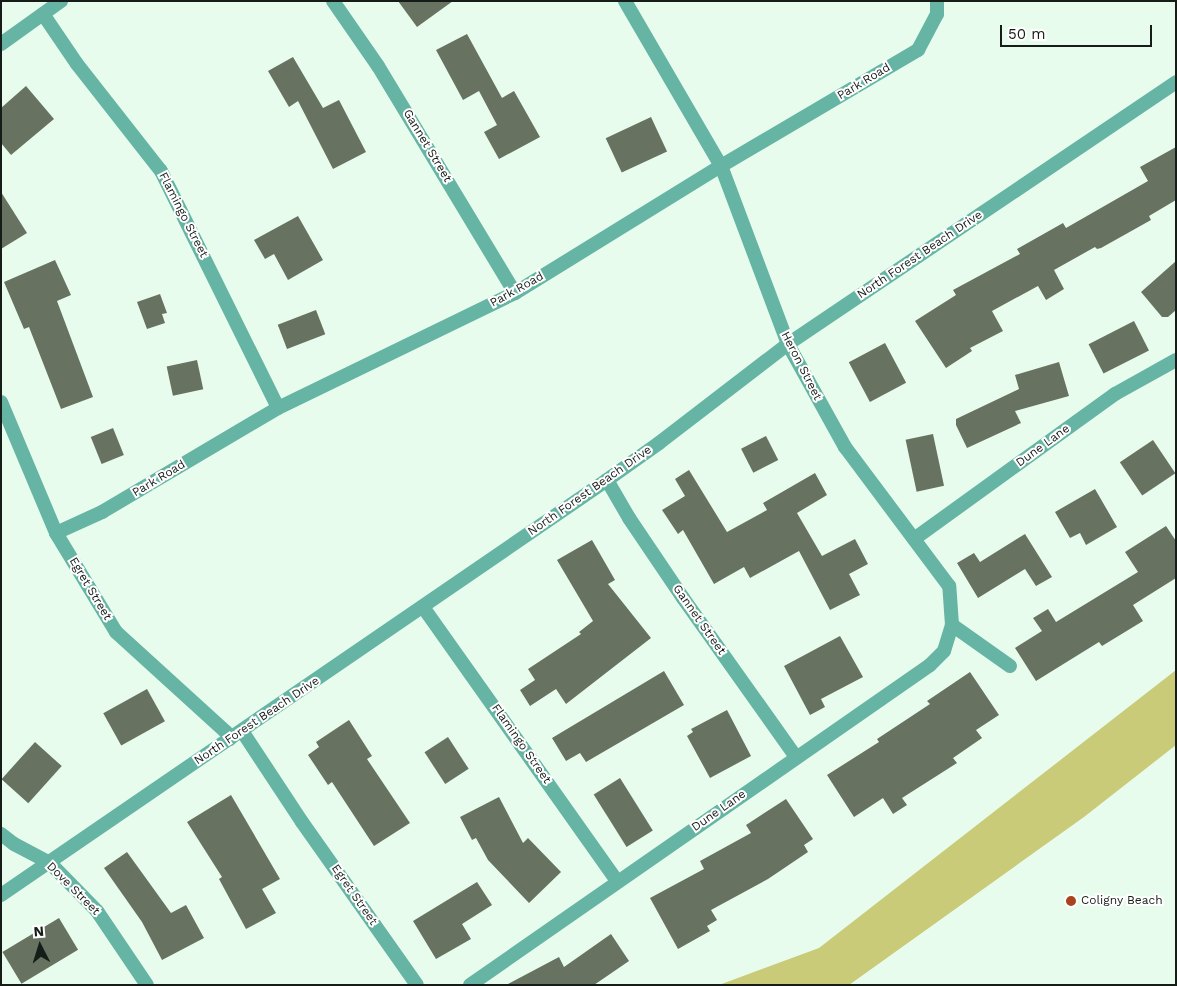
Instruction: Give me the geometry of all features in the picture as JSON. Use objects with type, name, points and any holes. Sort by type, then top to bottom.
[{"type":"street","points":[[1,44],[61,1]]},
{"type":"street","name":"Gannet Street","points":[[333,1],[378,66],[515,293]]},
{"type":"street","name":"Heron Street","points":[[625,1],[721,166],[788,344],[845,448],[948,586],[952,625]]},
{"type":"street","name":"Park Road","points":[[56,532],[102,512],[278,408],[515,293],[721,166],[918,50],[937,14],[937,1]]},
{"type":"street","name":"Flamingo Street","points":[[43,14],[77,64],[161,171],[278,408]]},
{"type":"street","name":"North Forest Beach Drive","points":[[1,895],[607,480],[788,344],[1176,82]]},
{"type":"street","name":"Dune Lane","points":[[914,539],[1115,394],[1176,360]]},
{"type":"street","name":"Egret Street","points":[[1,402],[56,532],[116,632],[226,732],[230,739]]},
{"type":"street","name":"Gannet Street","points":[[607,480],[629,518],[683,598],[796,757]]},
{"type":"street","name":"Flamingo Street","points":[[423,607],[617,881]]},
{"type":"street","points":[[952,625],[1010,666]]},
{"type":"street","name":"Dune Lane","points":[[470,985],[930,664],[944,651],[952,625]]},
{"type":"street","name":"Egret Street","points":[[242,730],[308,830],[417,985]]},
{"type":"street","name":"Dove Street","points":[[1,834],[14,844],[50,863],[96,911],[147,985]]},
{"type":"shaded area","points":[[1176,670],[1176,745],[1084,817],[849,985],[719,985],[819,948]]},
{"type":"building","points":[[398,1],[453,1],[417,27]]},
{"type":"building","points":[[467,34],[502,98],[514,91],[540,137],[499,159],[484,132],[497,125],[479,91],[463,100],[436,50]]},
{"type":"building","points":[[293,57],[323,108],[339,100],[366,152],[333,169],[298,101],[289,107],[268,71]]},
{"type":"building","points":[[26,86],[54,119],[11,155],[1,143],[1,108]]},
{"type":"building","points":[[651,117],[667,151],[622,173],[606,138]]},
{"type":"building","points":[[1176,147],[1176,200],[1149,216],[1151,220],[1101,248],[1097,249],[1095,247],[1054,270],[1064,289],[1046,300],[1038,286],[992,311],[1003,331],[970,348],[972,351],[946,368],[915,321],[956,295],[953,290],[1020,254],[1017,249],[1063,223],[1066,228],[1148,181],[1140,167]]},
{"type":"building","points":[[1,192],[27,233],[1,249]]},
{"type":"building","points":[[298,216],[323,260],[288,280],[274,254],[265,259],[254,240]]},
{"type":"building","points":[[55,260],[71,295],[57,301],[93,397],[61,409],[29,327],[24,329],[4,282]]},
{"type":"building","points":[[1176,261],[1176,310],[1168,317],[1162,317],[1141,292]]},
{"type":"building","points":[[160,294],[167,313],[162,314],[165,323],[147,329],[137,302]]},
{"type":"building","points":[[316,310],[325,334],[287,349],[278,325]]},
{"type":"building","points":[[1134,321],[1149,350],[1104,374],[1089,344]]},
{"type":"building","points":[[885,343],[906,383],[870,402],[849,362]]},
{"type":"building","points":[[197,360],[203,389],[173,396],[167,366]]},
{"type":"building","points":[[1059,362],[1069,396],[1015,411],[1021,423],[967,448],[956,425],[956,419],[1019,389],[1015,375]]},
{"type":"building","points":[[113,428],[124,455],[102,464],[91,437]]},
{"type":"building","points":[[933,434],[944,486],[917,492],[906,440]]},
{"type":"building","points":[[766,436],[778,460],[753,473],[741,449]]},
{"type":"building","points":[[1153,440],[1175,473],[1142,496],[1120,462]]},
{"type":"building","points":[[689,470],[727,532],[767,510],[763,503],[815,473],[827,495],[797,513],[822,556],[855,539],[868,564],[849,574],[860,595],[830,610],[799,551],[750,578],[744,567],[714,584],[683,530],[678,534],[662,510],[685,496],[675,479]]},
{"type":"building","points":[[1095,489],[1117,527],[1086,545],[1080,533],[1070,538],[1055,512]]},
{"type":"building","points":[[1166,526],[1176,541],[1176,578],[1133,605],[1143,621],[1102,646],[1099,642],[1036,681],[1015,648],[1042,631],[1033,618],[1048,609],[1056,622],[1138,572],[1125,552]]},
{"type":"building","points":[[1025,534],[1052,577],[1036,586],[1025,569],[978,598],[957,563],[974,553],[980,562]]},
{"type":"building","points":[[592,540],[615,580],[608,584],[651,638],[566,704],[556,689],[530,706],[520,690],[535,680],[528,669],[581,634],[579,632],[593,621],[557,560]]},
{"type":"building","points":[[840,636],[863,677],[821,699],[825,707],[810,715],[784,666]]},
{"type":"building","points":[[664,671],[684,705],[586,762],[580,753],[566,761],[552,738]]},
{"type":"building","points":[[970,672],[999,715],[976,730],[982,738],[953,758],[957,763],[902,798],[907,805],[893,814],[883,798],[854,817],[827,775],[879,742],[877,739],[930,704],[927,701]]},
{"type":"building","points":[[147,689],[165,721],[121,746],[103,713]]},
{"type":"building","points":[[727,710],[751,756],[710,778],[687,736],[693,732],[691,729]]},
{"type":"building","points":[[349,720],[372,756],[367,759],[410,823],[374,846],[332,782],[328,785],[308,755],[319,747],[316,742]]},
{"type":"building","points":[[448,737],[469,769],[445,784],[425,752]]},
{"type":"building","points":[[35,742],[62,766],[28,803],[2,779]]},
{"type":"building","points":[[620,778],[653,831],[627,847],[594,794]]},
{"type":"building","points":[[231,795],[280,879],[262,889],[276,913],[246,929],[219,879],[222,877],[187,822]]},
{"type":"building","points":[[499,797],[523,843],[528,838],[561,872],[529,903],[488,860],[476,838],[472,840],[460,817]]},
{"type":"building","points":[[786,799],[813,839],[804,845],[808,852],[768,879],[711,910],[717,920],[707,926],[710,931],[678,949],[650,898],[704,869],[700,861],[751,833],[746,825]]},
{"type":"building","points":[[127,852],[171,913],[186,905],[204,938],[162,960],[142,922],[104,868]]},
{"type":"building","points":[[477,882],[492,905],[462,924],[471,939],[436,959],[413,921]]},
{"type":"building","points":[[59,918],[78,950],[21,984],[2,952]]},
{"type":"building","points":[[611,934],[629,961],[594,985],[506,985],[559,957],[564,967]]},
{"type":"place","name":"Coligny Beach","points":[[1071,901]]}]
